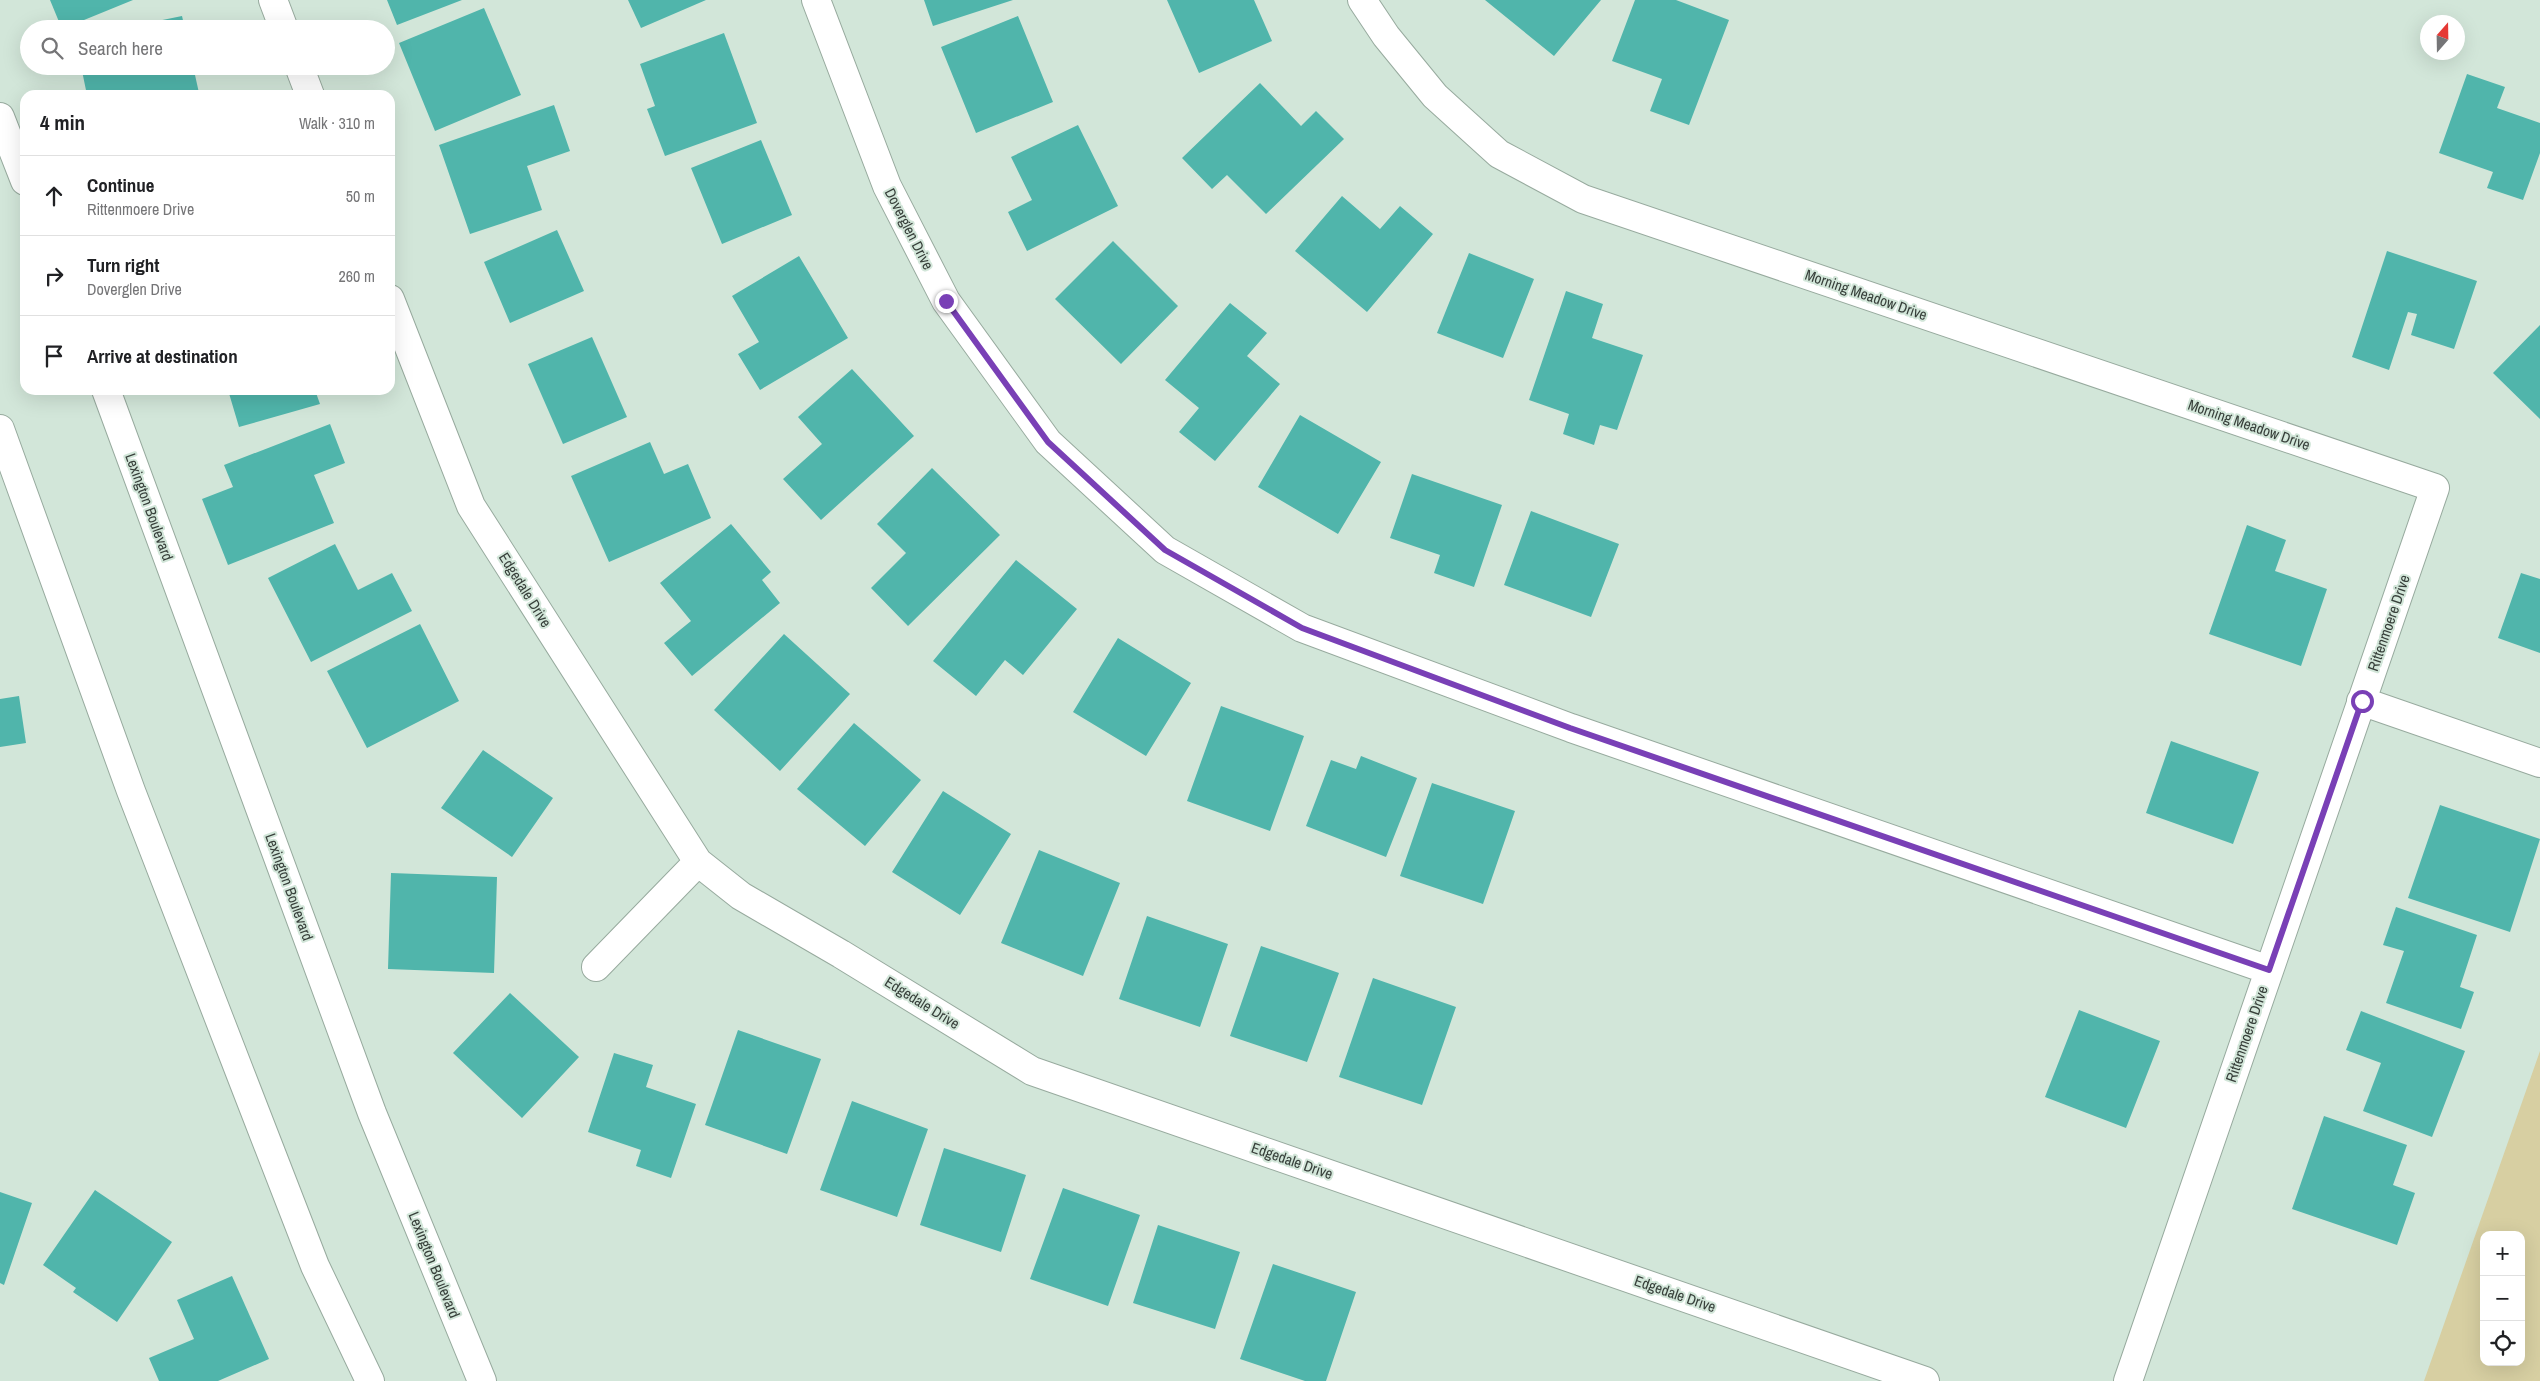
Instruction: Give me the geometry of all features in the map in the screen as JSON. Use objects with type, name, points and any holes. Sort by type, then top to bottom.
[{"type":"street","points":[[273,0],[281,20]]},
{"type":"street","name":"Doverglen Drive","points":[[816,0],[887,186],[946,301],[1048,442],[1165,550],[1302,628],[1570,728],[2269,970]]},
{"type":"street","name":"Morning Meadow Drive","points":[[1362,0],[1386,36],[1435,96],[1484,141],[1499,154],[1583,199],[2435,488]]},
{"type":"street","points":[[302,75],[308,90]]},
{"type":"street","points":[[0,117],[20,168]]},
{"type":"street","name":"Edgedale Drive","points":[[395,312],[471,506],[698,862],[741,896],[841,954],[1032,1071],[1925,1381]]},
{"type":"street","name":"Lexington Boulevard","points":[[108,395],[372,1113],[482,1381]]},
{"type":"street","points":[[0,430],[131,791],[240,1074],[315,1266],[370,1381]]},
{"type":"street","name":"Rittenmoere Drive","points":[[2128,1381],[2435,488]]},
{"type":"street","points":[[2362,701],[2540,762]]},
{"type":"street","points":[[596,967],[698,862]]},
{"type":"shaded area","points":[[2540,1051],[2540,1381],[2424,1381]]},
{"type":"building","points":[[50,0],[133,0],[84,20],[58,20]]},
{"type":"building","points":[[387,0],[462,0],[397,25]]},
{"type":"building","points":[[628,0],[706,0],[641,28]]},
{"type":"building","points":[[924,0],[1013,0],[933,26]]},
{"type":"building","points":[[1167,0],[1254,0],[1272,41],[1199,73]]},
{"type":"building","points":[[1485,0],[1601,0],[1554,56]]},
{"type":"building","points":[[1635,0],[1676,0],[1729,20],[1689,125],[1650,111],[1662,79],[1612,61]]},
{"type":"building","points":[[484,8],[521,95],[435,131],[399,43]]},
{"type":"building","points":[[182,16],[183,20],[162,20]]},
{"type":"building","points":[[1018,16],[1053,102],[976,133],[941,47]]},
{"type":"building","points":[[724,33],[757,123],[665,156],[647,109],[655,106],[640,64]]},
{"type":"building","points":[[2467,74],[2505,87],[2497,108],[2540,123],[2540,153],[2523,200],[2487,188],[2493,172],[2439,153]]},
{"type":"building","points":[[83,75],[195,75],[198,90],[86,90]]},
{"type":"building","points":[[1260,83],[1301,126],[1316,111],[1344,139],[1266,214],[1227,175],[1212,189],[1182,158]]},
{"type":"building","points":[[554,105],[570,151],[527,166],[542,210],[470,234],[439,145]]},
{"type":"building","points":[[1078,125],[1118,206],[1027,251],[1008,212],[1032,200],[1011,157]]},
{"type":"building","points":[[761,140],[792,215],[722,244],[691,168]]},
{"type":"building","points":[[1342,196],[1380,229],[1400,206],[1433,234],[1367,312],[1295,251]]},
{"type":"building","points":[[557,230],[584,291],[510,323],[484,262]]},
{"type":"building","points":[[1113,241],[1178,306],[1121,364],[1055,299]]},
{"type":"building","points":[[2387,251],[2477,281],[2454,349],[2411,335],[2417,314],[2408,312],[2389,370],[2352,357]]},
{"type":"building","points":[[1469,253],[1534,279],[1503,358],[1437,333]]},
{"type":"building","points":[[799,256],[848,338],[760,390],[738,354],[759,342],[732,296]]},
{"type":"building","points":[[1566,291],[1603,304],[1592,338],[1643,355],[1617,430],[1600,425],[1594,445],[1563,434],[1569,414],[1529,400]]},
{"type":"building","points":[[1230,303],[1267,333],[1247,356],[1280,384],[1215,461],[1179,432],[1199,408],[1165,380]]},
{"type":"building","points":[[2540,325],[2540,419],[2493,373]]},
{"type":"building","points":[[592,337],[627,417],[563,444],[528,364]]},
{"type":"building","points":[[852,369],[914,436],[821,520],[783,479],[822,444],[798,417]]},
{"type":"building","points":[[229,395],[317,395],[320,404],[239,427]]},
{"type":"building","points":[[1300,415],[1381,462],[1338,534],[1258,487]]},
{"type":"building","points":[[330,424],[345,463],[314,475],[334,523],[228,565],[202,499],[233,487],[224,465]]},
{"type":"building","points":[[650,442],[664,474],[688,464],[711,518],[609,562],[571,476]]},
{"type":"building","points":[[932,468],[1000,535],[908,626],[871,588],[906,553],[877,524]]},
{"type":"building","points":[[1412,474],[1502,505],[1474,587],[1434,573],[1440,555],[1390,538]]},
{"type":"building","points":[[1531,511],[1619,544],[1591,617],[1504,585]]},
{"type":"building","points":[[731,524],[771,572],[762,580],[780,603],[692,676],[664,643],[691,621],[660,583]]},
{"type":"building","points":[[2247,525],[2286,540],[2275,571],[2327,589],[2301,666],[2209,634]]},
{"type":"building","points":[[335,544],[358,590],[392,573],[412,611],[311,662],[268,578]]},
{"type":"building","points":[[1016,560],[1077,609],[1023,675],[1005,660],[976,696],[933,661]]},
{"type":"building","points":[[2521,573],[2540,579],[2540,653],[2498,638]]},
{"type":"building","points":[[420,624],[459,701],[367,748],[327,671]]},
{"type":"building","points":[[784,634],[850,694],[780,771],[714,710]]},
{"type":"building","points":[[1118,638],[1191,683],[1146,756],[1073,712]]},
{"type":"building","points":[[19,696],[26,743],[0,747],[0,699]]},
{"type":"building","points":[[1221,706],[1304,736],[1270,831],[1187,801]]},
{"type":"building","points":[[854,723],[921,780],[865,846],[797,789]]},
{"type":"building","points":[[2171,741],[2259,772],[2233,844],[2146,813]]},
{"type":"building","points":[[483,750],[553,798],[512,857],[441,808]]},
{"type":"building","points":[[1361,756],[1417,778],[1386,857],[1306,826],[1331,760],[1356,769]]},
{"type":"building","points":[[1432,783],[1515,811],[1483,904],[1400,876]]},
{"type":"building","points":[[943,791],[1011,834],[960,915],[892,872]]},
{"type":"building","points":[[2440,805],[2540,839],[2510,932],[2408,898]]},
{"type":"building","points":[[1039,850],[1120,883],[1083,976],[1001,943]]},
{"type":"building","points":[[391,873],[497,877],[494,973],[388,969]]},
{"type":"building","points":[[2396,907],[2477,935],[2460,987],[2474,992],[2461,1029],[2386,1003],[2404,951],[2383,945]]},
{"type":"building","points":[[1147,916],[1228,944],[1200,1027],[1119,999]]},
{"type":"building","points":[[1261,946],[1339,973],[1307,1062],[1230,1036]]},
{"type":"building","points":[[1373,978],[1456,1007],[1422,1105],[1339,1077]]},
{"type":"building","points":[[510,993],[579,1057],[522,1118],[453,1053]]},
{"type":"building","points":[[2079,1010],[2160,1041],[2126,1128],[2045,1097]]},
{"type":"building","points":[[2361,1011],[2465,1051],[2432,1137],[2363,1111],[2381,1063],[2346,1050]]},
{"type":"building","points":[[738,1030],[821,1059],[787,1154],[705,1125]]},
{"type":"building","points":[[614,1053],[653,1065],[646,1087],[696,1104],[671,1178],[636,1166],[641,1150],[588,1132]]},
{"type":"building","points":[[852,1101],[928,1129],[897,1217],[820,1190]]},
{"type":"building","points":[[2324,1116],[2407,1145],[2393,1185],[2415,1193],[2397,1245],[2292,1209]]},
{"type":"building","points":[[944,1148],[1026,1175],[1001,1252],[920,1225]]},
{"type":"building","points":[[1063,1188],[1140,1215],[1108,1306],[1030,1279]]},
{"type":"building","points":[[95,1190],[172,1242],[117,1322],[73,1292],[76,1288],[43,1265]]},
{"type":"building","points":[[0,1192],[32,1203],[4,1285],[0,1283]]},
{"type":"building","points":[[1158,1225],[1240,1252],[1215,1329],[1133,1303]]},
{"type":"building","points":[[1273,1264],[1356,1292],[1326,1381],[1305,1381],[1240,1359]]},
{"type":"building","points":[[232,1276],[269,1359],[218,1381],[159,1381],[149,1358],[194,1339],[177,1300]]},
{"type":"route","points":[[946,301],[1048,442],[1165,550],[1302,628],[1570,728],[2269,970],[2362,701]]}]
